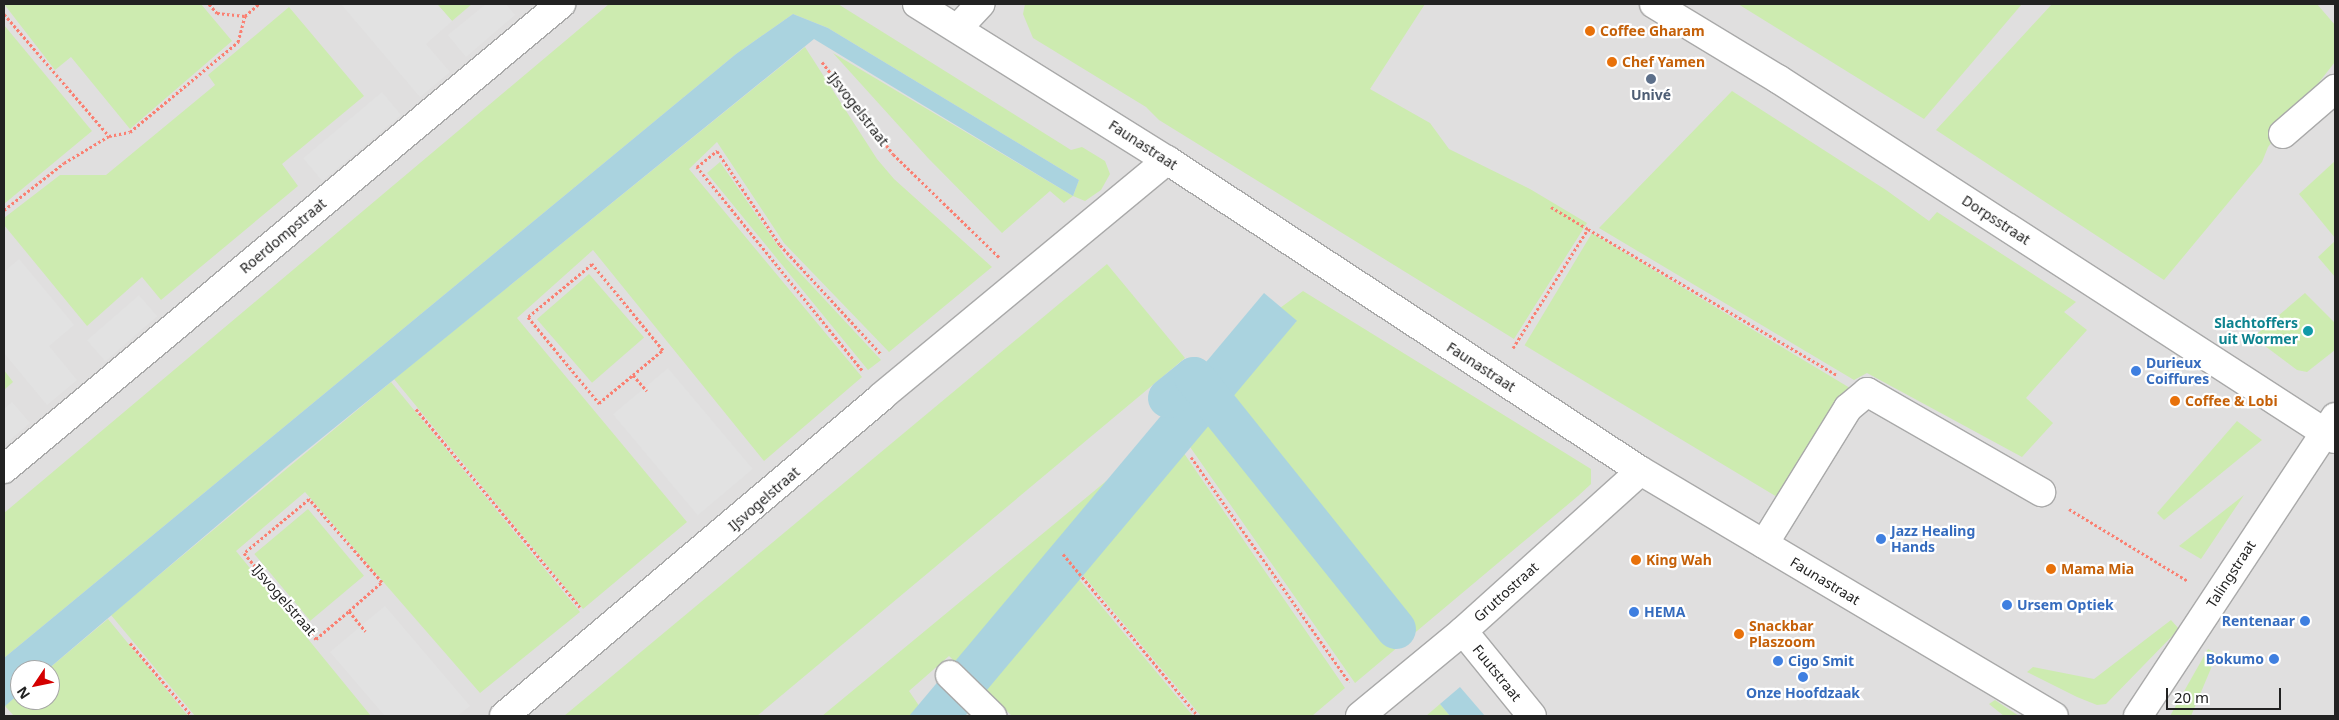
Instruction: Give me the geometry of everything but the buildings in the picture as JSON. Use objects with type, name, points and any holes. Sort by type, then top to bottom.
[{"type":"street","name":"Roerdompstraat","points":[[4,469],[561,4]]},
{"type":"street","name":"Faunastraat","points":[[917,4],[1167,160],[1641,472],[2054,716]]},
{"type":"street","points":[[958,28],[980,4]]},
{"type":"street","name":"Dorpsstraat","points":[[1654,4],[1778,79],[2331,429]]},
{"type":"street","points":[[2283,134],[2335,89]]},
{"type":"street","name":"IJsvogelstraat","points":[[504,716],[882,396],[1167,160]]},
{"type":"street","points":[[1764,544],[1848,408],[1867,392],[2041,492]]},
{"type":"street","name":"Talingstraat","points":[[2138,716],[2215,597],[2331,429]]},
{"type":"street","name":"Gruttostraat","points":[[1364,713],[1463,631],[1641,472]]},
{"type":"street","name":"Fuutstraat","points":[[1463,631],[1532,716]]},
{"type":"street","points":[[950,675],[992,716]]},
{"type":"path","points":[[209,4],[217,13],[245,16]]},
{"type":"path","points":[[4,210],[64,163],[109,136],[130,132],[238,42],[245,16],[259,4]]},
{"type":"path","points":[[4,14],[109,136]]},
{"type":"path","name":"IJsvogelstraat","points":[[822,62],[893,154],[1023,280]]},
{"type":"path","points":[[882,396],[697,167],[717,151],[780,245],[904,378]]},
{"type":"path","points":[[1551,207],[1867,392]]},
{"type":"path","points":[[1495,376],[1588,229]]},
{"type":"path","points":[[592,264],[663,350],[633,375],[599,403],[528,317],[592,264]]},
{"type":"path","points":[[633,375],[647,391]]},
{"type":"path","points":[[416,409],[603,634]]},
{"type":"path","points":[[1191,457],[1364,713]]},
{"type":"path","points":[[2041,492],[2215,597]]},
{"type":"path","name":"IJsvogelstraat","points":[[309,499],[382,582],[349,611],[316,639],[244,553],[309,499]]},
{"type":"path","points":[[1063,554],[1198,716]]},
{"type":"path","points":[[349,611],[365,631]]},
{"type":"path","points":[[130,643],[192,716]]},
{"type":"shaded area","points":[[4,4],[2335,4],[2335,716],[4,716]]},
{"type":"shaded area","points":[[341,4],[437,4],[452,21],[426,44],[450,72],[420,97]]},
{"type":"shaded area","points":[[486,4],[506,4],[515,15],[466,57],[448,35]]},
{"type":"shaded area","points":[[382,92],[401,115],[322,181],[303,158]]},
{"type":"shaded area","points":[[19,259],[74,325],[49,346],[77,380],[47,405],[4,353],[4,272]]},
{"type":"shaded area","points":[[139,295],[157,316],[105,361],[87,340]]},
{"type":"shaded area","points":[[668,368],[753,469],[698,515],[613,414]]},
{"type":"shaded area","points":[[12,402],[30,423],[4,445],[4,409]]},
{"type":"shaded area","points":[[385,606],[470,706],[457,716],[385,716],[330,652]]},
{"type":"green space","points":[[4,4],[201,4],[232,41],[130,129],[71,57],[55,70]]},
{"type":"green space","points":[[437,4],[472,4],[452,21]]},
{"type":"green space","points":[[609,4],[838,4],[1071,150],[1082,147],[1105,161],[1110,174],[1101,190],[1085,201],[1073,196],[1079,180],[828,28],[793,14],[736,54],[4,658],[4,513]]},
{"type":"green space","points":[[1025,4],[1425,4],[1370,89],[1430,123],[1449,149],[1530,189],[1587,223],[1514,339],[1159,120],[1146,107],[1033,38],[1023,14]]},
{"type":"green space","points":[[1738,4],[2022,4],[1924,119]]},
{"type":"green space","points":[[2052,4],[2317,4],[2335,25],[2335,62],[2268,147],[2262,162],[2164,280],[1936,130]]},
{"type":"green space","points":[[289,7],[364,96],[282,164],[298,186],[161,300],[142,277],[87,326],[4,225],[4,218],[60,175],[106,175],[215,85],[208,75]]},
{"type":"green space","points":[[4,25],[92,131],[4,204]]},
{"type":"green space","points":[[805,47],[877,159],[894,179],[992,267],[889,352],[784,243],[717,142],[689,169],[862,377],[764,461],[593,250],[517,318],[687,522],[583,609],[394,379]]},
{"type":"green space","points":[[833,53],[1073,196],[1064,203],[1050,191],[1002,233],[928,158]]},
{"type":"green space","points":[[1732,91],[1886,190],[1929,221],[1937,212],[2076,302],[2064,312],[2087,330],[2026,398],[2053,423],[2022,457],[1867,373],[1854,380],[1599,228]]},
{"type":"green space","points":[[2335,161],[2335,238],[2299,194]]},
{"type":"green space","points":[[720,162],[786,258],[881,360],[868,370],[707,173]]},
{"type":"green space","points":[[1592,233],[1849,388],[1782,500],[1525,345]]},
{"type":"green space","points":[[2335,241],[2335,277],[2318,257]]},
{"type":"green space","points":[[1107,264],[1185,358],[757,716],[564,716]]},
{"type":"green space","points":[[589,274],[644,337],[592,383],[537,319]]},
{"type":"green space","points":[[1303,291],[1591,469],[1591,484],[1578,496],[1355,683],[1174,424],[1296,322],[1280,308]]},
{"type":"green space","points":[[2305,293],[2335,323],[2335,350],[2307,372],[2297,370],[2253,337]]},
{"type":"green space","points":[[4,370],[13,382],[4,390]]},
{"type":"green space","points":[[391,382],[580,612],[480,693],[305,492],[236,551],[371,716],[195,716],[111,615]]},
{"type":"green space","points":[[2237,421],[2262,440],[2164,520],[2157,513]]},
{"type":"green space","points":[[1168,430],[1345,688],[1312,716],[1201,716],[1062,550],[1058,554],[1193,716],[1012,716],[949,656],[909,691],[926,716],[822,716]]},
{"type":"green space","points":[[2244,495],[2201,559],[2179,546]]},
{"type":"green space","points":[[308,509],[364,576],[310,621],[254,554]]},
{"type":"green space","points":[[108,619],[188,716],[14,716],[5,706],[10,702],[10,710],[60,710],[59,660]]},
{"type":"green space","points":[[2171,620],[2179,629],[2106,704],[2097,705],[2077,697],[2027,672],[2033,667],[2094,679]]},
{"type":"green space","points":[[2208,649],[2217,654],[2191,716],[2170,716]]},
{"type":"green space","points":[[1995,700],[2019,716],[2004,716],[1989,704]]},
{"type":"green space","points":[[1440,704],[1450,716],[1426,716]]},
{"type":"water","points":[[793,14],[828,28],[1079,180],[1073,196],[814,39],[286,467],[59,660],[10,660],[10,702],[4,707],[4,658],[736,54]]},
{"type":"water","points":[[1264,293],[1297,321],[965,716],[909,716]]},
{"type":"water","points":[[1460,687],[1485,716],[1450,716],[1440,704]]},
{"type":"waterway","points":[[1168,398],[1194,377],[1396,629]]},
{"type":"place","name":"Coffee Gharam","points":[[1590,31]]},
{"type":"place","name":"Chef Yamen","points":[[1612,62]]},
{"type":"place","name":"Univé","points":[[1651,79]]},
{"type":"place","name":"Slachtoffers uit Wormer","points":[[2308,331]]},
{"type":"place","name":"Durieux Coiffures","points":[[2136,371]]},
{"type":"place","name":"Coffee & Lobi","points":[[2175,401]]},
{"type":"place","name":"Jazz Healing Hands","points":[[1881,539]]},
{"type":"place","name":"King Wah","points":[[1636,560]]},
{"type":"place","name":"Mama Mia","points":[[2051,569]]},
{"type":"place","name":"Ursem Optiek","points":[[2007,605]]},
{"type":"place","name":"HEMA","points":[[1634,612]]},
{"type":"place","name":"Rentenaar","points":[[2305,621]]},
{"type":"place","name":"Snackbar Plaszoom","points":[[1739,634]]},
{"type":"place","name":"Bokumo","points":[[2274,659]]},
{"type":"place","name":"Cigo Smit","points":[[1778,661]]},
{"type":"place","name":"Onze Hoofdzaak","points":[[1803,677]]}]
